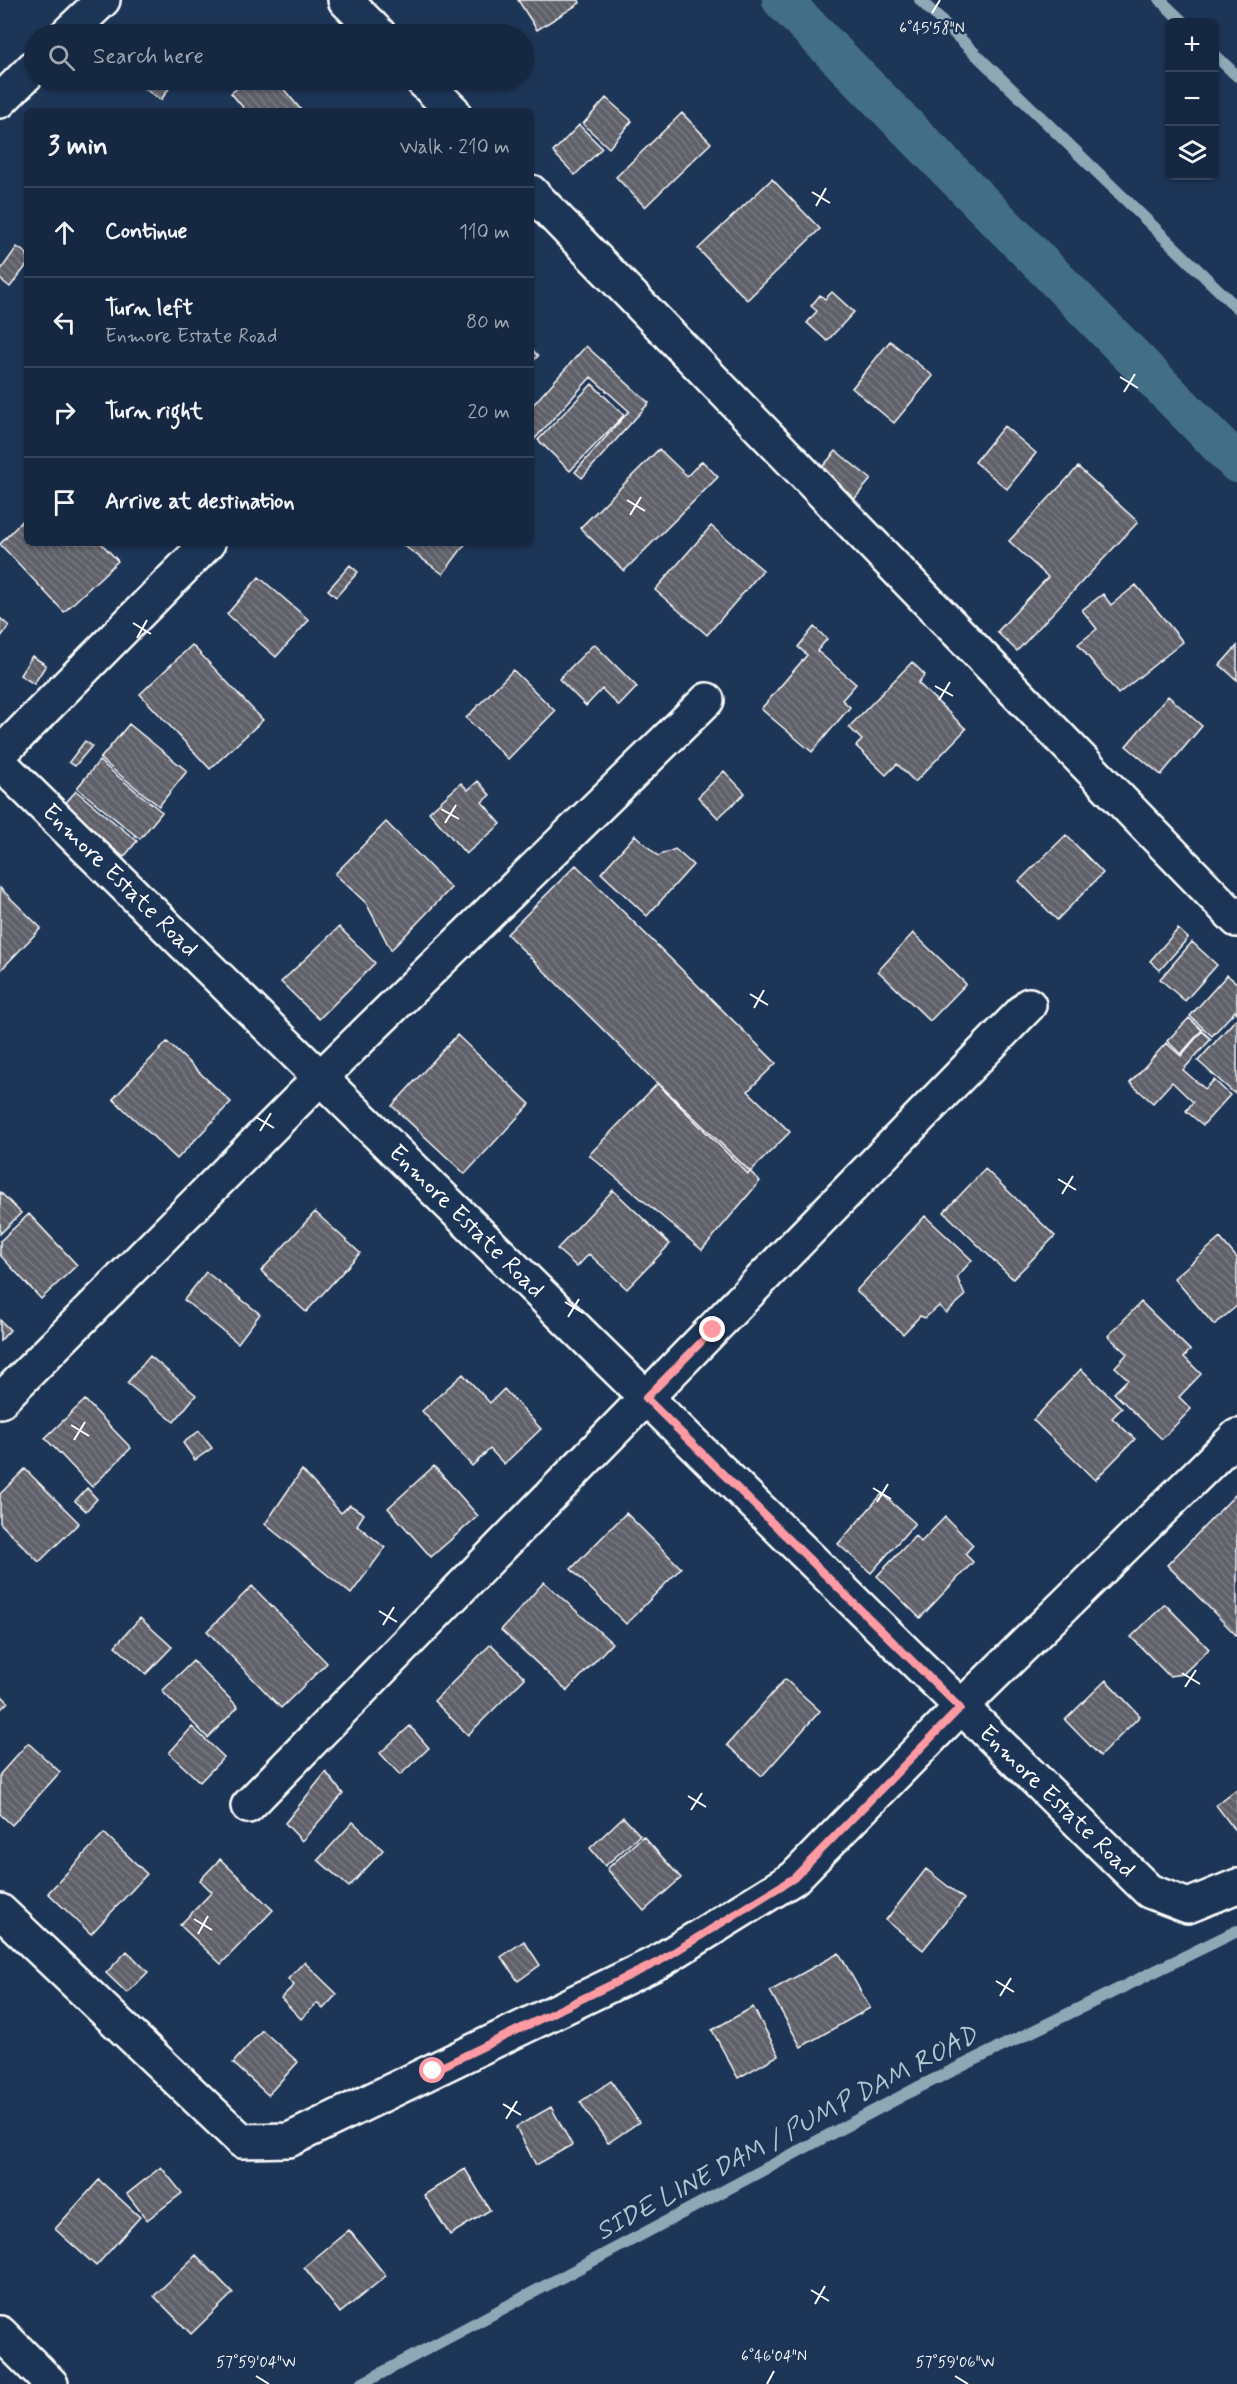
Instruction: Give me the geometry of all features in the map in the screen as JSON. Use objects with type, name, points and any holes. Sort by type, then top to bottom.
[{"type":"street","points":[[78,24],[103,0]]},
{"type":"street","points":[[345,0],[369,24]]},
{"type":"street","points":[[0,100],[24,77]]},
{"type":"street","points":[[432,90],[450,108]]},
{"type":"street","points":[[534,195],[1237,920]]},
{"type":"street","points":[[0,754],[205,546]]},
{"type":"street","points":[[0,1401],[321,1076],[707,700]]},
{"type":"street","name":"Enmore Estate Road","points":[[0,763],[321,1076],[960,1708],[1149,1891],[1188,1906],[1237,1886]]},
{"type":"street","points":[[248,1806],[1029,1005]]},
{"type":"street","points":[[0,1911],[242,2141],[290,2140],[658,1962],[794,1878],[960,1708],[1237,1436]]},
{"type":"street","points":[[0,2333],[51,2384]]},
{"type":"building","points":[[518,0],[579,0],[580,3],[537,30]]},
{"type":"building","points":[[146,90],[168,90],[161,100]]},
{"type":"building","points":[[235,90],[284,90],[299,108],[244,108],[231,93]]},
{"type":"building","points":[[606,98],[632,121],[609,148],[583,124]]},
{"type":"building","points":[[682,113],[711,143],[645,207],[616,177]]},
{"type":"building","points":[[579,125],[602,148],[575,175],[553,152]]},
{"type":"building","points":[[772,179],[820,229],[747,300],[698,249]]},
{"type":"building","points":[[17,247],[24,252],[24,269],[10,287],[0,279],[0,271]]},
{"type":"building","points":[[832,292],[854,312],[827,341],[807,323],[817,311],[811,306],[820,295],[825,299]]},
{"type":"building","points":[[890,341],[933,376],[894,423],[852,388]]},
{"type":"building","points":[[586,346],[649,403],[582,478],[575,472],[629,411],[591,377],[534,440],[534,404]]},
{"type":"building","points":[[592,384],[624,415],[570,471],[538,440]]},
{"type":"building","points":[[1004,426],[1036,453],[1007,489],[975,462]]},
{"type":"building","points":[[659,449],[687,476],[702,461],[718,477],[624,571],[580,528]]},
{"type":"building","points":[[836,451],[871,479],[846,509],[811,480]]},
{"type":"building","points":[[1078,467],[1138,522],[1017,651],[997,632],[1048,577],[1009,541]]},
{"type":"building","points":[[24,519],[24,546],[104,546],[118,561],[64,612],[0,544]]},
{"type":"building","points":[[711,526],[763,570],[707,635],[655,590]]},
{"type":"building","points":[[404,546],[464,546],[443,574]]},
{"type":"building","points":[[350,565],[358,572],[336,597],[328,590]]},
{"type":"building","points":[[259,577],[309,620],[276,657],[227,614]]},
{"type":"building","points":[[1136,585],[1183,642],[1118,694],[1078,644],[1097,629],[1082,610],[1103,594],[1111,605]]},
{"type":"building","points":[[0,618],[9,626],[0,638]]},
{"type":"building","points":[[814,627],[827,639],[817,651],[856,684],[842,700],[850,707],[812,752],[761,709],[807,655],[798,647]]},
{"type":"building","points":[[594,644],[637,687],[619,706],[602,689],[586,706],[559,679]]},
{"type":"building","points":[[192,645],[263,720],[210,769],[140,694]]},
{"type":"building","points":[[1237,646],[1237,680],[1220,665]]},
{"type":"building","points":[[32,656],[46,665],[34,684],[20,675]]},
{"type":"building","points":[[912,662],[925,675],[918,683],[966,729],[915,782],[897,764],[886,775],[856,746],[862,740],[849,727]]},
{"type":"building","points":[[513,670],[555,711],[508,759],[466,718]]},
{"type":"building","points":[[1168,696],[1202,726],[1161,775],[1126,746]]},
{"type":"building","points":[[129,724],[187,771],[159,806],[100,759]]},
{"type":"building","points":[[85,741],[92,746],[75,766],[69,762]]},
{"type":"building","points":[[99,761],[162,812],[140,839],[77,788]]},
{"type":"building","points":[[724,771],[745,793],[718,818],[698,797]]},
{"type":"building","points":[[478,781],[490,795],[482,802],[501,824],[466,854],[429,812],[461,783],[468,790]]},
{"type":"building","points":[[76,791],[137,841],[124,857],[62,807]]},
{"type":"building","points":[[386,822],[451,888],[391,950],[366,903],[335,874]]},
{"type":"building","points":[[635,835],[658,856],[675,849],[693,865],[647,916],[601,873]]},
{"type":"building","points":[[1066,835],[1103,873],[1057,920],[1019,881]]},
{"type":"building","points":[[576,865],[776,1063],[748,1091],[790,1132],[748,1174],[507,934]]},
{"type":"building","points":[[0,888],[41,928],[0,971]]},
{"type":"building","points":[[339,927],[375,963],[319,1019],[281,982]]},
{"type":"building","points":[[1178,929],[1188,938],[1160,970],[1150,961]]},
{"type":"building","points":[[913,933],[966,984],[930,1021],[878,971]]},
{"type":"building","points":[[1192,942],[1217,965],[1185,1001],[1160,979]]},
{"type":"building","points":[[1227,975],[1237,983],[1237,1013],[1235,1011],[1212,1036],[1190,1016]]},
{"type":"building","points":[[1189,1018],[1202,1030],[1181,1054],[1167,1041]]},
{"type":"building","points":[[1237,1018],[1237,1090],[1234,1093],[1198,1061]]},
{"type":"building","points":[[1202,1031],[1211,1039],[1183,1070],[1205,1089],[1214,1080],[1230,1095],[1203,1125],[1186,1111],[1193,1102],[1172,1082],[1153,1103],[1130,1083],[1166,1043],[1181,1056]]},
{"type":"building","points":[[457,1035],[530,1104],[465,1174],[392,1106]]},
{"type":"building","points":[[167,1042],[231,1102],[177,1159],[113,1099]]},
{"type":"building","points":[[658,1083],[760,1181],[702,1250],[589,1155]]},
{"type":"building","points":[[985,1169],[1055,1236],[1013,1279],[944,1212]]},
{"type":"building","points":[[613,1190],[670,1244],[627,1289],[589,1254],[577,1267],[557,1249]]},
{"type":"building","points":[[0,1192],[21,1213],[0,1234]]},
{"type":"building","points":[[315,1212],[360,1253],[306,1312],[261,1271]]},
{"type":"building","points":[[29,1214],[77,1265],[41,1299],[0,1255],[0,1241]]},
{"type":"building","points":[[925,1216],[972,1260],[957,1277],[965,1296],[946,1313],[939,1306],[925,1318],[920,1316],[903,1334],[856,1291]]},
{"type":"building","points":[[1220,1238],[1237,1258],[1237,1306],[1214,1325],[1174,1278]]},
{"type":"building","points":[[206,1272],[260,1314],[238,1343],[184,1300]]},
{"type":"building","points":[[1141,1302],[1190,1350],[1184,1357],[1201,1374],[1179,1397],[1191,1409],[1162,1439],[1114,1393],[1128,1379],[1115,1367],[1127,1354],[1108,1336]]},
{"type":"building","points":[[0,1320],[10,1330],[0,1341]]},
{"type":"building","points":[[150,1356],[196,1395],[174,1422],[127,1383]]},
{"type":"building","points":[[1081,1369],[1122,1408],[1112,1418],[1135,1439],[1095,1480],[1033,1420]]},
{"type":"building","points":[[463,1374],[490,1403],[504,1389],[541,1429],[504,1464],[490,1449],[472,1466],[422,1411]]},
{"type":"building","points":[[85,1400],[131,1448],[92,1487],[45,1438]]},
{"type":"building","points":[[199,1431],[212,1448],[195,1460],[183,1443]]},
{"type":"building","points":[[434,1466],[478,1516],[431,1557],[388,1508]]},
{"type":"building","points":[[25,1469],[79,1523],[39,1562],[0,1523],[0,1494]]},
{"type":"building","points":[[302,1470],[341,1513],[350,1505],[364,1514],[357,1525],[385,1548],[351,1594],[265,1524]]},
{"type":"building","points":[[87,1488],[97,1499],[86,1511],[75,1501]]},
{"type":"building","points":[[1237,1493],[1237,1636],[1167,1565]]},
{"type":"building","points":[[882,1494],[915,1523],[871,1573],[838,1544]]},
{"type":"building","points":[[626,1513],[681,1568],[626,1624],[571,1569]]},
{"type":"building","points":[[945,1517],[973,1545],[965,1554],[973,1562],[920,1618],[877,1576],[915,1536],[921,1542]]},
{"type":"building","points":[[544,1582],[612,1643],[567,1691],[501,1630]]},
{"type":"building","points":[[252,1586],[327,1663],[281,1708],[207,1631]]},
{"type":"building","points":[[1165,1604],[1209,1649],[1183,1674],[1169,1676],[1131,1637]]},
{"type":"building","points":[[140,1618],[172,1647],[146,1674],[115,1646]]},
{"type":"building","points":[[491,1644],[525,1678],[468,1735],[434,1701]]},
{"type":"building","points":[[193,1661],[238,1707],[208,1738],[162,1691]]},
{"type":"building","points":[[785,1679],[820,1711],[762,1776],[727,1745]]},
{"type":"building","points":[[1106,1680],[1140,1716],[1100,1756],[1065,1720]]},
{"type":"building","points":[[0,1694],[8,1702],[0,1710]]},
{"type":"building","points":[[410,1726],[429,1748],[400,1775],[380,1753]]},
{"type":"building","points":[[192,1727],[224,1757],[200,1782],[169,1753]]},
{"type":"building","points":[[28,1743],[60,1772],[12,1825],[0,1814],[0,1774]]},
{"type":"building","points":[[326,1772],[343,1794],[302,1841],[285,1823]]},
{"type":"building","points":[[1237,1789],[1237,1833],[1216,1805]]},
{"type":"building","points":[[623,1817],[640,1835],[605,1866],[590,1848]]},
{"type":"building","points":[[353,1822],[383,1850],[349,1887],[318,1860]]},
{"type":"building","points":[[104,1833],[147,1874],[91,1934],[48,1893]]},
{"type":"building","points":[[643,1836],[681,1878],[644,1911],[607,1869]]},
{"type":"building","points":[[220,1859],[273,1910],[221,1964],[180,1925],[212,1892],[200,1880]]},
{"type":"building","points":[[926,1869],[964,1899],[923,1950],[886,1920]]},
{"type":"building","points":[[524,1941],[540,1965],[518,1981],[501,1957]]},
{"type":"building","points":[[127,1951],[148,1972],[127,1993],[106,1973]]},
{"type":"building","points":[[839,1953],[870,2008],[801,2047],[770,1991]]},
{"type":"building","points":[[304,1962],[337,1994],[323,2009],[317,2003],[301,2019],[281,1998],[294,1985],[288,1979]]},
{"type":"building","points":[[753,2007],[779,2055],[738,2078],[712,2030]]},
{"type":"building","points":[[262,2030],[298,2062],[268,2095],[233,2063]]},
{"type":"building","points":[[611,2081],[639,2122],[608,2143],[580,2102]]},
{"type":"building","points":[[551,2107],[572,2145],[536,2165],[516,2127]]},
{"type":"building","points":[[161,2167],[182,2193],[147,2220],[127,2194]]},
{"type":"building","points":[[465,2169],[490,2210],[450,2235],[424,2195]]},
{"type":"building","points":[[99,2180],[140,2217],[96,2266],[55,2229]]},
{"type":"building","points":[[349,2230],[386,2276],[340,2313],[304,2267]]},
{"type":"building","points":[[196,2255],[233,2293],[191,2334],[154,2296]]},
{"type":"waterway","points":[[782,0],[1237,463]]},
{"type":"waterway","points":[[920,0],[1237,308]]},
{"type":"waterway","points":[[1160,0],[1179,18]]},
{"type":"waterway","points":[[1219,59],[1237,76]]},
{"type":"waterway","name":"SIDE LINE DAM / PUMP DAM ROAD","points":[[361,2384],[917,2088],[1237,1931]]},
{"type":"route","points":[[433,2071],[658,1962],[794,1878],[960,1708],[646,1398],[713,1330]]}]
